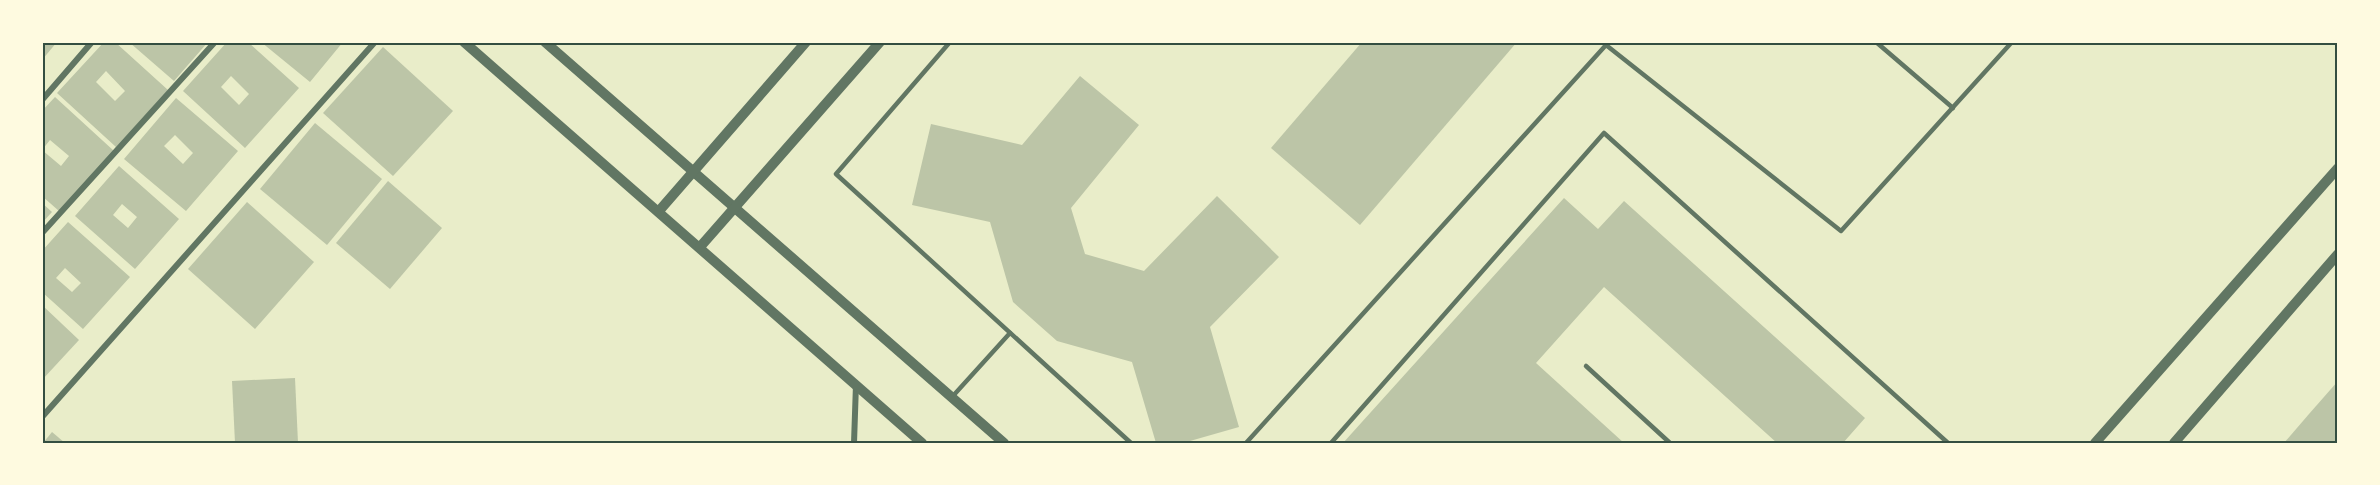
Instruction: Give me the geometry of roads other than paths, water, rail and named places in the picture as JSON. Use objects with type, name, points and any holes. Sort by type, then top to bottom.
[{"type":"street","points":[[42,233],[215,42]]},
{"type":"street","points":[[42,417],[375,42]]},
{"type":"street","points":[[464,42],[922,443]]},
{"type":"street","points":[[545,42],[1004,443]]},
{"type":"street","points":[[659,212],[806,42]]},
{"type":"street","points":[[700,247],[880,42]]},
{"type":"street","points":[[42,100],[88,43]]},
{"type":"street","points":[[2095,443],[2338,168]]},
{"type":"street","points":[[2174,443],[2338,254]]},
{"type":"street","points":[[854,443],[856,384]]},
{"type":"lane","points":[[950,42],[836,174],[1131,443]]},
{"type":"lane","points":[[1876,42],[1953,108]]},
{"type":"lane","points":[[1246,443],[1606,45],[1841,231],[2012,42]]},
{"type":"lane","points":[[1331,443],[1604,133],[1948,443]]},
{"type":"lane","points":[[952,397],[1010,333]]},
{"type":"lane","points":[[1586,366],[1670,443]]}]
